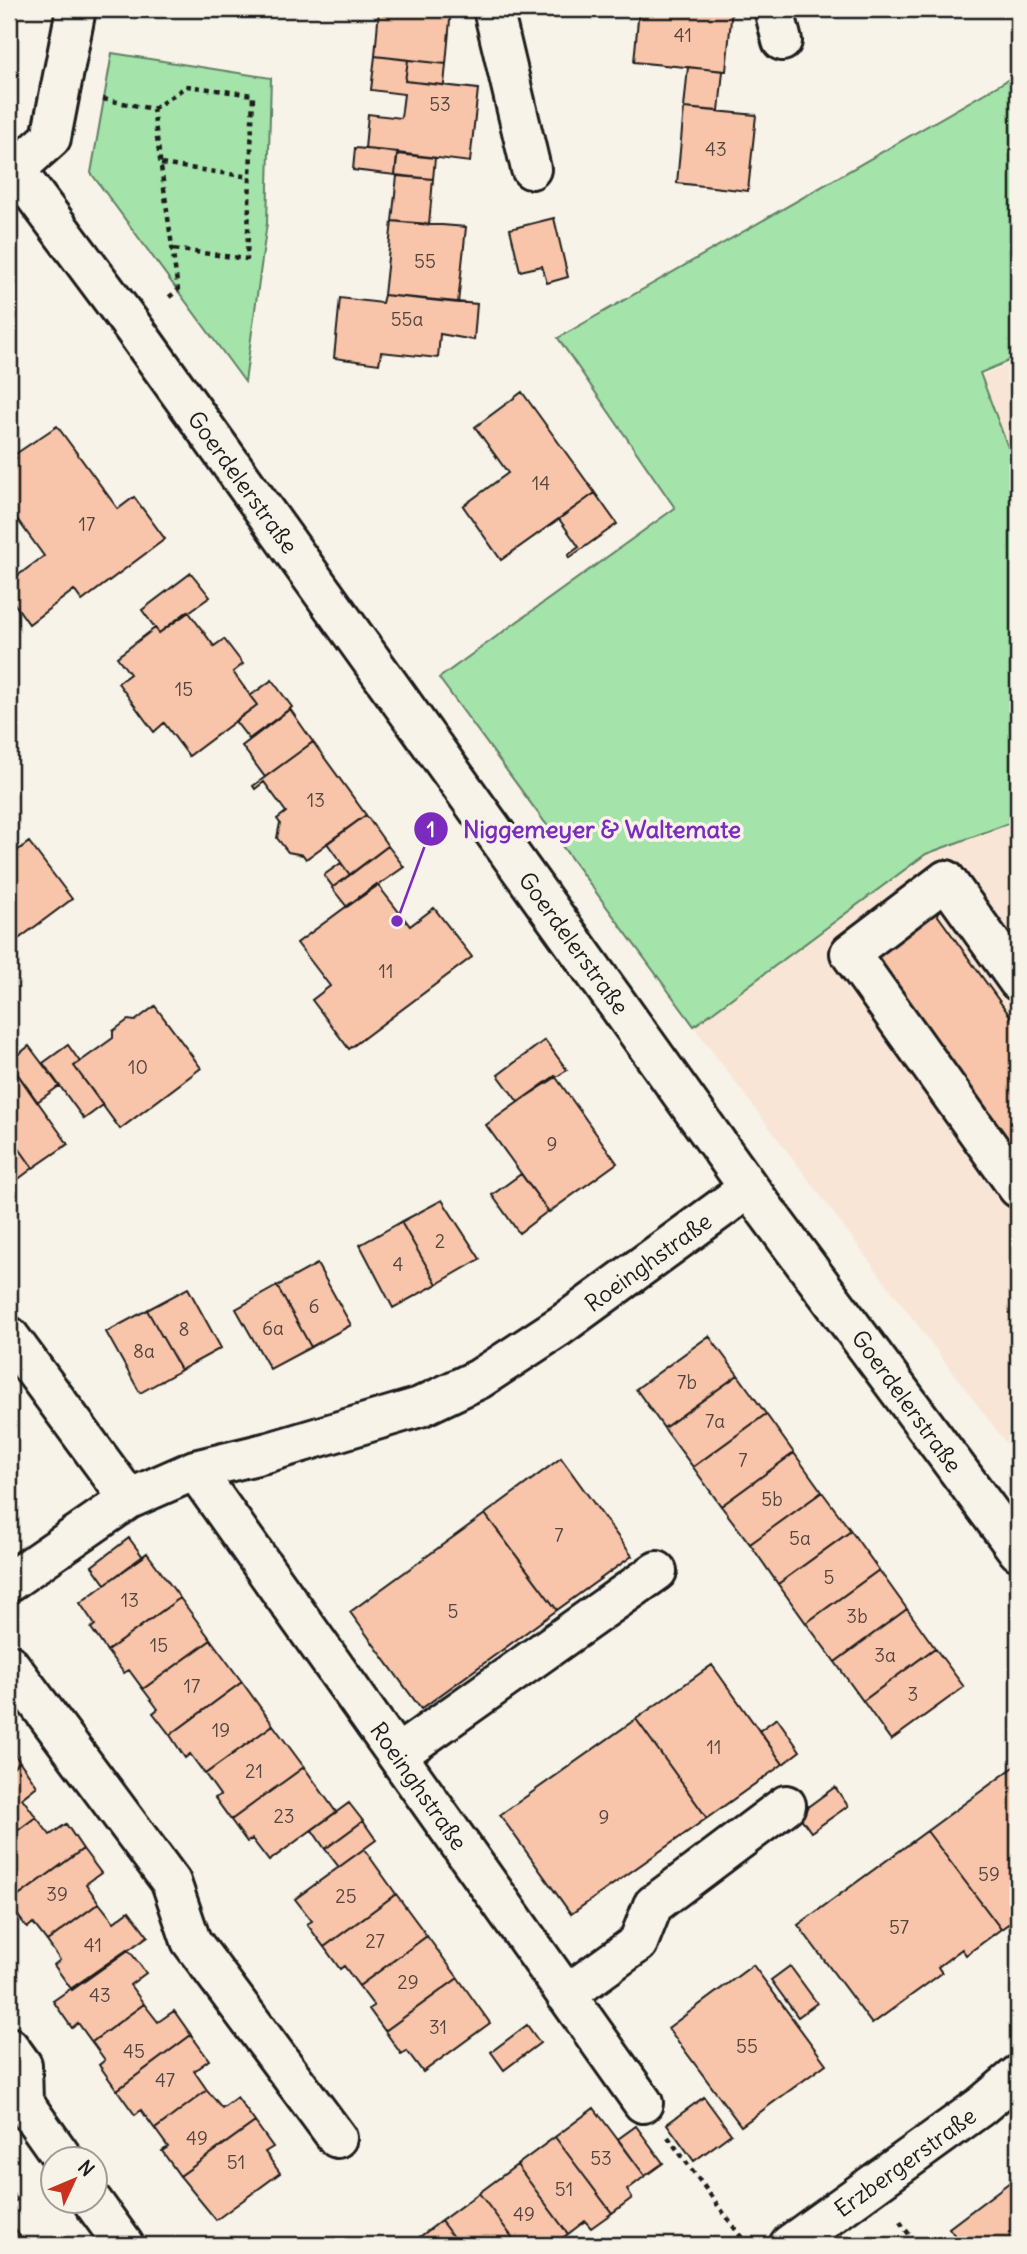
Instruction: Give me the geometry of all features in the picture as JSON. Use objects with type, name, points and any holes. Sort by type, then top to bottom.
[{"type":"street","points":[[12,166],[51,138],[76,9]]},
{"type":"street","points":[[493,9],[531,169]]},
{"type":"street","name":"Goerdelerstraße","points":[[12,166],[132,326],[750,1188],[1018,1552]]},
{"type":"street","points":[[1018,981],[946,880],[850,953],[1018,1188]]},
{"type":"street","name":"Roeinghstraße","points":[[9,1582],[130,1499],[195,1470],[269,1452],[420,1407],[479,1379],[559,1326],[750,1188]]},
{"type":"street","points":[[9,1336],[130,1499]]},
{"type":"street","name":"Roeinghstraße","points":[[195,1470],[643,2103]]},
{"type":"street","points":[[397,1755],[657,1571]]},
{"type":"street","points":[[9,1664],[171,1882],[191,1941],[337,2138]]},
{"type":"street","points":[[566,1995],[638,1943],[653,1905],[786,1805]]},
{"type":"street","points":[[9,2047],[22,2065],[23,2102],[54,2146]]},
{"type":"street","name":"Erzbergerstraße","points":[[789,2245],[980,2107],[1018,2076]]},
{"type":"street","points":[[103,2216],[124,2245]]},
{"type":"path","points":[[94,97],[153,108],[187,86],[253,95],[247,259],[173,249]]},
{"type":"path","points":[[153,108],[178,290],[164,301]]},
{"type":"path","points":[[161,164],[250,177]]},
{"type":"path","points":[[643,2103],[747,2245]]},
{"type":"shaded area","points":[[1018,360],[1018,471],[982,375]]},
{"type":"shaded area","points":[[1018,821],[1018,1459],[694,1027],[927,855]]},
{"type":"green space","points":[[112,53],[271,78],[267,223],[245,382],[91,173]]},
{"type":"green space","points":[[1018,74],[1018,357],[980,373],[1018,474],[1018,820],[926,854],[694,1026],[439,678],[675,508],[558,338]]},
{"type":"building","points":[[379,9],[451,9],[446,64],[375,56]]},
{"type":"building","points":[[639,9],[732,9],[726,71],[634,62]]},
{"type":"building","points":[[375,56],[408,60],[405,81],[478,89],[470,162],[365,149],[368,114],[401,118],[404,94],[371,90]]},
{"type":"building","points":[[408,60],[446,64],[444,85],[405,81]]},
{"type":"building","points":[[688,67],[723,71],[719,111],[684,108]]},
{"type":"building","points":[[684,108],[756,115],[748,191],[677,183]]},
{"type":"building","points":[[355,148],[398,152],[395,175],[353,170]]},
{"type":"building","points":[[397,154],[435,158],[433,179],[395,175]]},
{"type":"building","points":[[397,176],[433,179],[429,225],[392,221]]},
{"type":"building","points":[[554,218],[568,277],[547,283],[542,266],[520,271],[510,229]]},
{"type":"building","points":[[392,221],[466,227],[458,303],[384,295]]},
{"type":"building","points":[[384,295],[477,304],[474,340],[440,334],[438,358],[381,352],[379,364],[334,358],[340,298],[382,303]]},
{"type":"building","points":[[9,343],[17,354],[9,360]]},
{"type":"building","points":[[522,392],[595,493],[501,560],[463,506],[508,473],[475,427]]},
{"type":"building","points":[[57,426],[118,509],[134,497],[165,539],[82,601],[74,590],[29,624],[9,596],[9,582],[44,556],[9,508],[9,463],[16,458],[14,455]]},
{"type":"building","points":[[595,493],[617,524],[569,558],[568,555],[579,547],[559,519]]},
{"type":"building","points":[[191,573],[210,597],[159,633],[142,610]]},
{"type":"building","points":[[188,611],[214,646],[224,639],[243,664],[233,672],[257,705],[189,756],[164,723],[154,732],[118,683],[130,674],[117,657],[155,628],[159,633]]},
{"type":"building","points":[[272,680],[292,707],[249,739],[235,721],[257,705],[250,696]]},
{"type":"building","points":[[290,709],[313,742],[265,777],[242,746]]},
{"type":"building","points":[[313,742],[366,815],[306,859],[303,855],[288,852],[277,838],[280,823],[277,819],[286,812],[264,782],[255,789],[253,786]]},
{"type":"building","points":[[366,815],[388,846],[350,875],[327,843]]},
{"type":"building","points":[[29,842],[72,899],[9,946],[9,857]]},
{"type":"building","points":[[388,846],[404,867],[347,907],[332,888]]},
{"type":"building","points":[[341,863],[350,875],[333,887],[324,875]]},
{"type":"building","points":[[377,884],[410,926],[434,908],[472,957],[349,1049],[312,1000],[330,986],[297,943]]},
{"type":"building","points":[[936,913],[1018,1027],[1018,1155],[875,958]]},
{"type":"building","points":[[155,1006],[201,1068],[120,1129],[74,1066],[113,1038],[113,1031],[128,1020],[135,1021]]},
{"type":"building","points":[[545,1040],[567,1070],[518,1102],[498,1075]]},
{"type":"building","points":[[68,1045],[80,1062],[74,1066],[103,1105],[84,1119],[43,1063]]},
{"type":"building","points":[[29,1046],[59,1086],[37,1102],[9,1062]]},
{"type":"building","points":[[9,1062],[68,1144],[33,1168],[9,1134]]},
{"type":"building","points":[[555,1076],[617,1163],[549,1212],[486,1125]]},
{"type":"building","points":[[9,1134],[33,1168],[9,1186]]},
{"type":"building","points":[[521,1174],[548,1211],[519,1233],[492,1195]]},
{"type":"building","points":[[442,1200],[480,1259],[437,1284],[401,1222]]},
{"type":"building","points":[[401,1222],[437,1284],[393,1308],[360,1245]]},
{"type":"building","points":[[317,1264],[351,1325],[311,1347],[277,1286]]},
{"type":"building","points":[[277,1286],[311,1347],[270,1369],[236,1309]]},
{"type":"building","points":[[188,1288],[221,1348],[181,1370],[147,1310]]},
{"type":"building","points":[[147,1310],[181,1370],[140,1393],[106,1332]]},
{"type":"building","points":[[709,1336],[738,1375],[664,1428],[636,1389]]},
{"type":"building","points":[[738,1375],[766,1414],[693,1467],[664,1428]]},
{"type":"building","points":[[766,1414],[794,1453],[721,1506],[693,1467]]},
{"type":"building","points":[[794,1453],[822,1492],[750,1544],[721,1506]]},
{"type":"building","points":[[561,1458],[632,1556],[557,1610],[485,1514]]},
{"type":"building","points":[[822,1492],[851,1531],[778,1584],[750,1544]]},
{"type":"building","points":[[485,1514],[557,1610],[421,1709],[350,1612]]},
{"type":"building","points":[[851,1531],[879,1570],[806,1623],[778,1584]]},
{"type":"building","points":[[129,1538],[143,1557],[105,1584],[92,1566]]},
{"type":"building","points":[[147,1553],[180,1598],[107,1651],[91,1628],[95,1625],[80,1603]]},
{"type":"building","points":[[879,1570],[907,1609],[835,1662],[806,1623]]},
{"type":"building","points":[[180,1598],[211,1640],[143,1689],[129,1670],[124,1673],[107,1651]]},
{"type":"building","points":[[907,1609],[935,1648],[863,1701],[835,1662]]},
{"type":"building","points":[[211,1640],[242,1682],[170,1735],[153,1713],[158,1709],[143,1689]]},
{"type":"building","points":[[935,1648],[964,1687],[891,1740],[863,1701]]},
{"type":"building","points":[[712,1665],[783,1764],[707,1818],[636,1719]]},
{"type":"building","points":[[242,1682],[273,1725],[205,1774],[190,1754],[185,1758],[170,1735]]},
{"type":"building","points":[[777,1718],[800,1751],[783,1764],[759,1731]]},
{"type":"building","points":[[636,1719],[707,1818],[571,1914],[500,1815]]},
{"type":"building","points":[[273,1725],[304,1767],[231,1820],[215,1798],[220,1795],[205,1774]]},
{"type":"building","points":[[9,1747],[20,1762],[9,1770]]},
{"type":"building","points":[[20,1762],[37,1786],[22,1798],[36,1817],[9,1837],[9,1770]]},
{"type":"building","points":[[1018,1764],[1018,1917],[1001,1929],[927,1831]]},
{"type":"building","points":[[304,1767],[336,1812],[269,1861],[252,1839],[247,1842],[231,1820]]},
{"type":"building","points":[[835,1787],[848,1806],[811,1832],[798,1814]]},
{"type":"building","points":[[349,1803],[363,1821],[325,1849],[312,1830]]},
{"type":"building","points":[[36,1817],[50,1835],[66,1824],[83,1849],[9,1903],[9,1837]]},
{"type":"building","points":[[363,1821],[376,1840],[339,1867],[325,1849]]},
{"type":"building","points":[[927,1831],[1001,1929],[966,1955],[962,1949],[938,1967],[942,1973],[872,2024],[798,1925]]},
{"type":"building","points":[[83,1849],[101,1873],[86,1884],[99,1903],[47,1941],[33,1923],[27,1928],[9,1903]]},
{"type":"building","points":[[364,1849],[396,1894],[324,1947],[307,1924],[312,1921],[295,1899]]},
{"type":"building","points":[[396,1894],[427,1936],[359,1986],[344,1966],[340,1969],[324,1947]]},
{"type":"building","points":[[99,1903],[114,1922],[129,1911],[148,1936],[72,1990],[54,1965],[60,1960],[47,1941]]},
{"type":"building","points":[[427,1936],[458,1978],[385,2031],[369,2009],[374,2006],[359,1986]]},
{"type":"building","points":[[128,1949],[146,1973],[130,1985],[144,2004],[92,2042],[78,2023],[72,2028],[53,2001]]},
{"type":"building","points":[[753,1965],[826,2064],[741,2126],[668,2028]]},
{"type":"building","points":[[790,1966],[817,2003],[798,2017],[771,1980]]},
{"type":"building","points":[[458,1978],[490,2023],[423,2072],[407,2051],[401,2054],[385,2031]]},
{"type":"building","points":[[144,2004],[158,2022],[174,2011],[191,2035],[117,2090],[99,2065],[105,2060],[92,2042]]},
{"type":"building","points":[[527,2025],[540,2043],[504,2070],[491,2052]]},
{"type":"building","points":[[191,2035],[209,2060],[194,2071],[207,2090],[155,2129],[141,2110],[135,2115],[117,2090]]},
{"type":"building","points":[[207,2090],[222,2108],[237,2097],[255,2122],[180,2176],[162,2151],[168,2147],[155,2129]]},
{"type":"building","points":[[704,2097],[731,2134],[694,2161],[667,2124]]},
{"type":"building","points":[[594,2108],[645,2176],[627,2190],[632,2198],[612,2213],[555,2137]]},
{"type":"building","points":[[255,2122],[273,2147],[265,2152],[280,2173],[216,2220],[180,2176]]},
{"type":"building","points":[[636,2126],[663,2163],[645,2176],[618,2139]]},
{"type":"building","points":[[555,2137],[612,2213],[591,2228],[585,2221],[568,2234],[517,2165]]},
{"type":"building","points":[[517,2165],[568,2234],[552,2245],[518,2245],[479,2193]]},
{"type":"building","points":[[1018,2176],[1018,2245],[962,2245],[949,2228]]},
{"type":"building","points":[[9,2188],[17,2200],[9,2206]]},
{"type":"building","points":[[479,2193],[518,2245],[459,2245],[441,2221]]},
{"type":"building","points":[[9,2221],[16,2230],[9,2235]]},
{"type":"building","points":[[441,2221],[459,2245],[409,2245]]},
{"type":"building","points":[[16,2230],[26,2245],[9,2245],[9,2235]]},
{"type":"building","points":[[45,2238],[51,2245],[35,2245]]},
{"type":"place","name":"Niggemeyer & Waltemate","points":[[397,921]]}]
